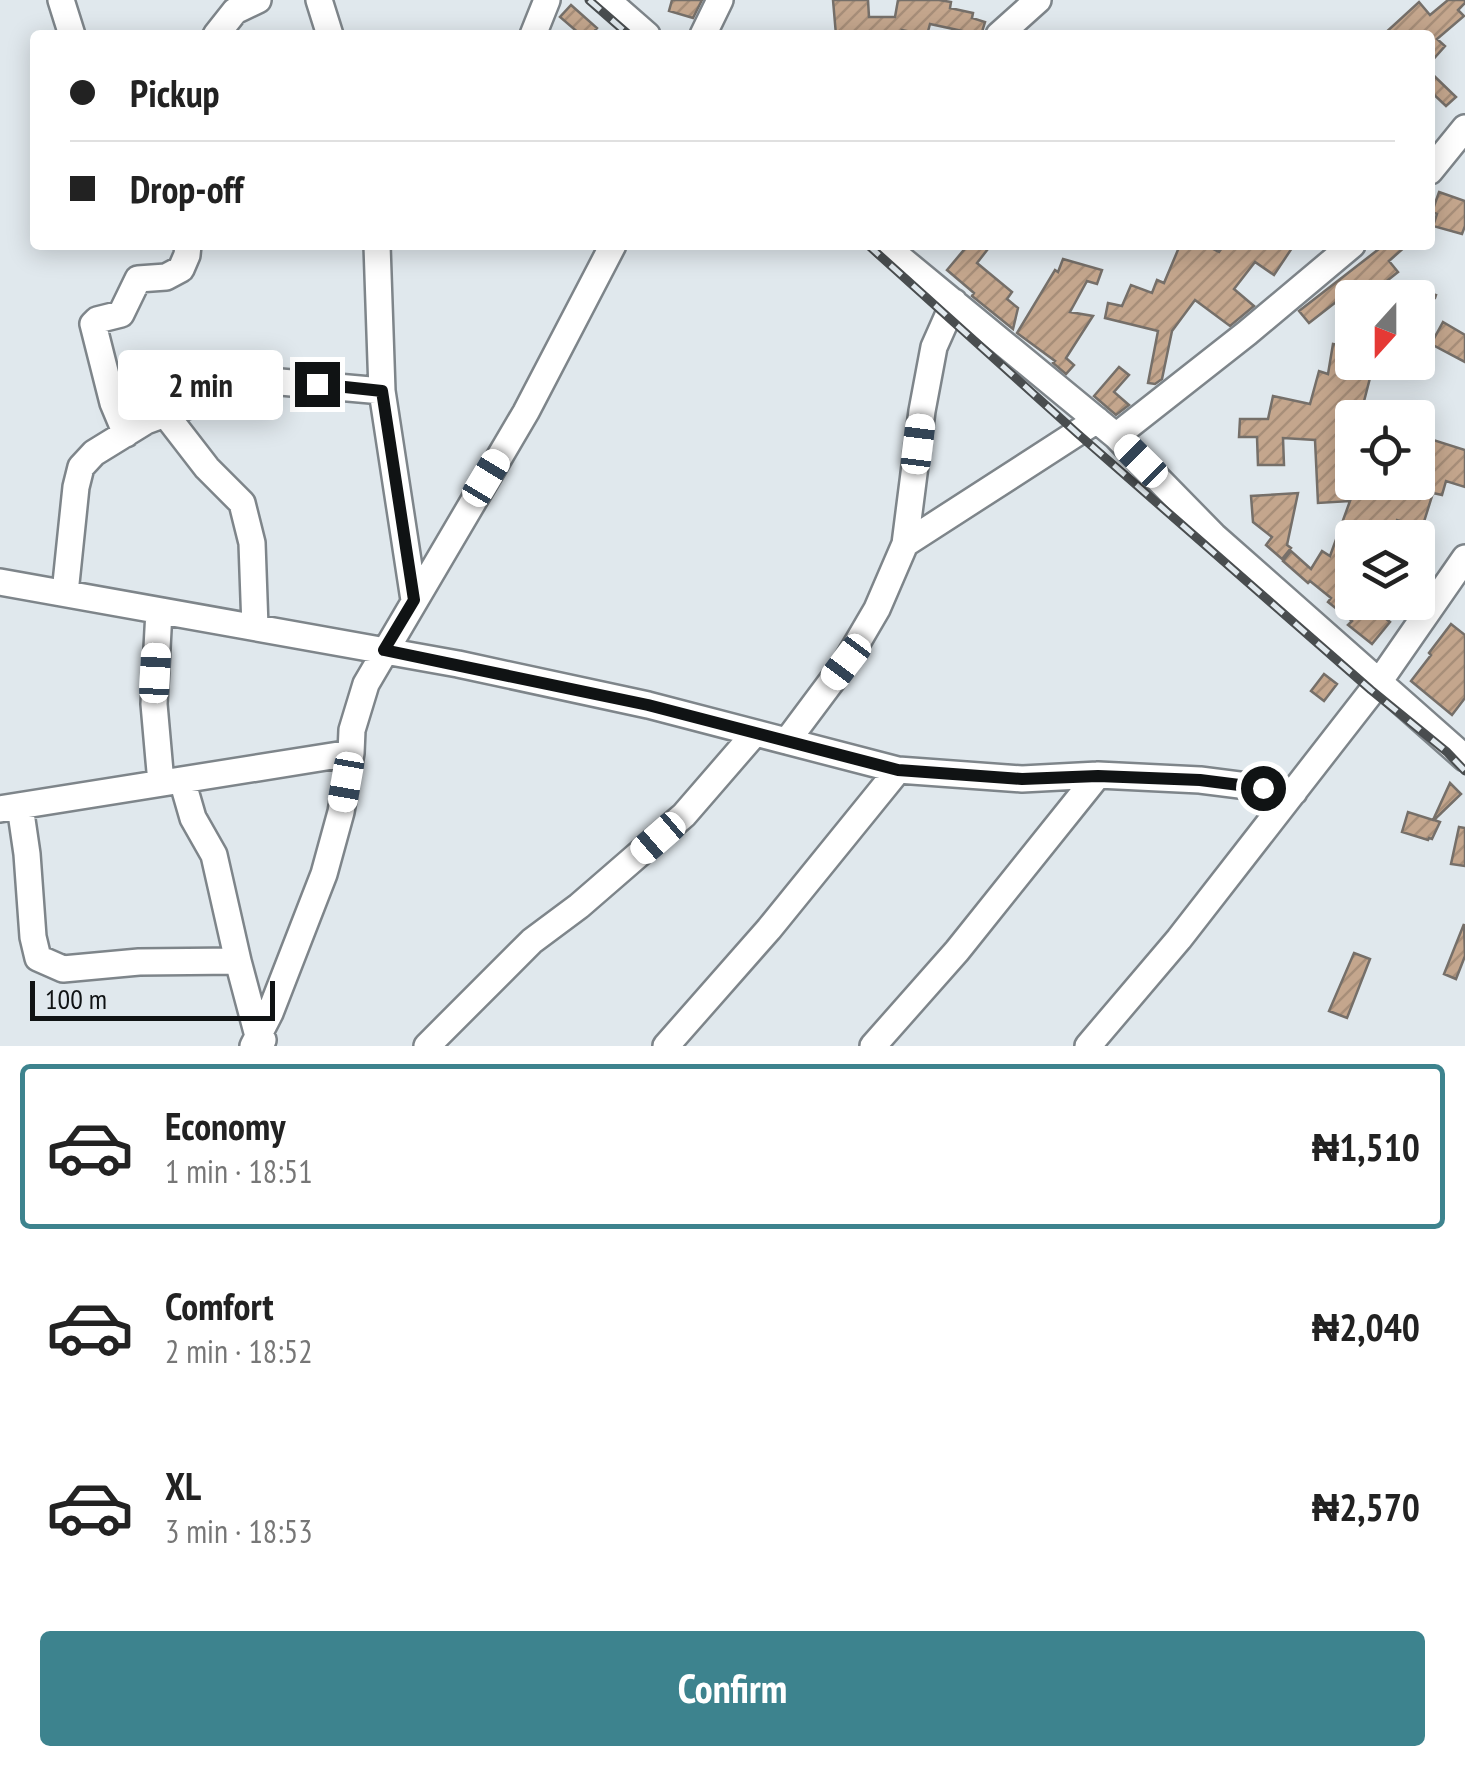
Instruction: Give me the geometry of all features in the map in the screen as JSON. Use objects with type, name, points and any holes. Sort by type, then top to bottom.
[{"type":"street","points":[[61,0],[70,30]]},
{"type":"street","points":[[220,30],[236,11],[258,0]]},
{"type":"street","points":[[319,0],[328,30]]},
{"type":"street","points":[[535,30],[546,0]]},
{"type":"street","points":[[606,0],[641,30]]},
{"type":"street","points":[[705,30],[720,0]]},
{"type":"street","points":[[1005,30],[1038,0]]},
{"type":"street","points":[[1435,165],[1465,128]]},
{"type":"street","points":[[126,434],[113,403],[93,324],[121,314],[138,279],[166,277],[181,270],[188,250]]},
{"type":"street","points":[[383,250],[382,391],[414,600]]},
{"type":"street","points":[[261,1043],[324,874],[342,812],[352,730],[366,684],[526,412],[610,250]]},
{"type":"street","points":[[890,250],[1106,428],[1214,536],[1465,758]]},
{"type":"street","points":[[905,544],[1106,428],[1247,333],[1346,250]]},
{"type":"street","points":[[787,741],[846,662],[877,609],[905,544],[934,347],[954,302]]},
{"type":"street","points":[[64,593],[76,487],[81,467],[94,453],[146,421],[236,388],[269,381],[382,391]]},
{"type":"street","points":[[166,414],[206,468],[242,503],[252,543],[255,628]]},
{"type":"street","points":[[1088,1046],[1179,939],[1379,682],[1465,558]]},
{"type":"street","points":[[2,576],[159,612],[384,650],[629,701],[898,770],[1022,779],[1098,776],[1200,780],[1294,792]]},
{"type":"street","points":[[159,612],[154,704],[171,781],[214,855],[261,1043]]},
{"type":"street","points":[[427,1046],[532,942],[684,815],[754,733]]},
{"type":"street","points":[[238,961],[62,968],[38,958],[27,854],[10,807],[351,753]]},
{"type":"street","points":[[666,1046],[769,929],[898,770]]},
{"type":"street","points":[[873,1046],[958,951],[1098,776]]},
{"type":"building","points":[[672,0],[702,0],[693,18],[669,11]]},
{"type":"building","points":[[833,0],[868,0],[869,17],[895,17],[898,0],[939,0],[951,2],[950,8],[973,13],[972,18],[985,22],[983,30],[930,24],[928,30],[836,30]]},
{"type":"building","points":[[1448,0],[1465,0],[1458,10],[1464,16],[1437,39],[1445,46],[1435,57],[1435,30],[1388,30],[1419,2],[1430,15]]},
{"type":"building","points":[[571,5],[597,28],[575,30],[560,17]]},
{"type":"building","points":[[1435,77],[1456,97],[1446,106],[1435,96]]},
{"type":"building","points":[[1439,192],[1465,201],[1462,234],[1435,227]]},
{"type":"building","points":[[964,250],[987,250],[977,263],[1012,292],[1007,299],[1018,308],[1013,329],[972,296],[974,293],[947,270]]},
{"type":"building","points":[[1178,250],[1291,250],[1274,275],[1255,262],[1234,289],[1254,306],[1230,326],[1195,300],[1172,331],[1162,379],[1155,384],[1148,383],[1158,331],[1105,318],[1108,303],[1122,306],[1131,285],[1152,293],[1157,280],[1164,283]]},
{"type":"building","points":[[1378,250],[1401,250],[1389,261],[1398,272],[1388,280],[1339,280]]},
{"type":"building","points":[[1063,259],[1102,270],[1097,284],[1087,281],[1070,312],[1093,316],[1066,358],[1074,365],[1066,374],[1017,333]]},
{"type":"building","points":[[1335,283],[1335,303],[1309,323],[1299,311]]},
{"type":"building","points":[[1443,322],[1465,335],[1465,362],[1435,346]]},
{"type":"building","points":[[1333,344],[1335,380],[1369,380],[1364,400],[1335,400],[1335,500],[1431,500],[1425,520],[1343,520],[1350,501],[1318,503],[1315,440],[1283,438],[1284,465],[1258,465],[1257,437],[1239,437],[1240,419],[1268,419],[1273,396],[1310,404],[1319,371],[1328,374]]},
{"type":"building","points":[[1119,367],[1129,375],[1114,392],[1129,405],[1116,415],[1094,396]]},
{"type":"building","points":[[1435,440],[1465,450],[1465,487],[1446,481],[1442,495],[1435,493]]},
{"type":"building","points":[[1298,493],[1287,545],[1291,548],[1282,559],[1266,545],[1272,537],[1253,522],[1251,496]]},
{"type":"building","points":[[1335,542],[1335,608],[1328,602],[1331,598],[1283,561],[1291,551],[1311,569],[1322,551],[1330,556]]},
{"type":"building","points":[[1352,621],[1390,622],[1372,644],[1348,625]]},
{"type":"building","points":[[1451,624],[1465,635],[1465,698],[1452,715],[1411,681]]},
{"type":"building","points":[[1324,674],[1337,684],[1324,701],[1311,691]]},
{"type":"building","points":[[1450,783],[1461,794],[1434,820],[1440,822],[1432,839],[1402,832],[1408,812],[1433,820]]},
{"type":"building","points":[[1459,827],[1465,828],[1465,866],[1451,864]]},
{"type":"building","points":[[1464,924],[1465,956],[1456,979],[1444,974]]},
{"type":"building","points":[[1354,953],[1370,959],[1347,1018],[1329,1011]]},
{"type":"railway","points":[[589,0],[623,30]]},
{"type":"railway","points":[[874,250],[1465,771]]},
{"type":"route","points":[[317,384],[382,391],[414,600],[384,650],[648,705],[898,770],[1022,779],[1098,776],[1200,780],[1263,788]]}]
